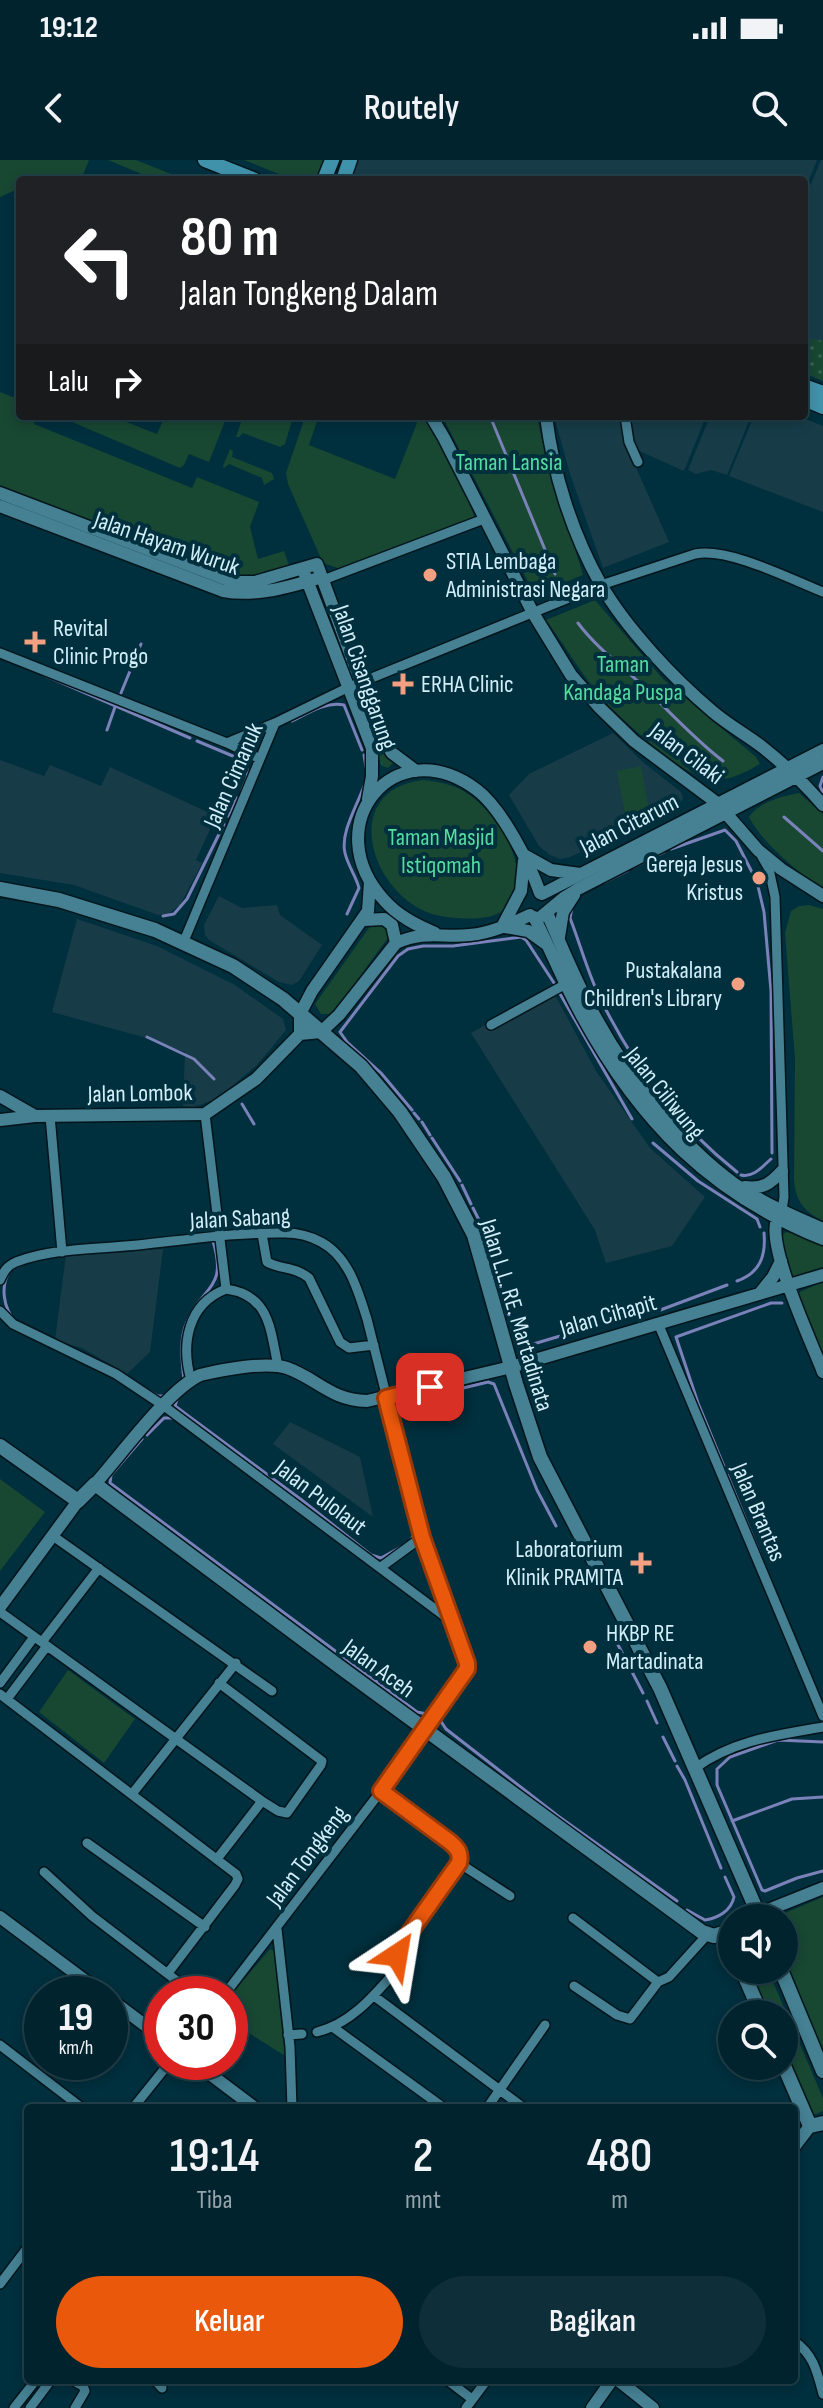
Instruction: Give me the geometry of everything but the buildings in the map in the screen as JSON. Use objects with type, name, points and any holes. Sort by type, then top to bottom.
[{"type":"main road","points":[[205,160],[245,176]]},
{"type":"main road","name":"Jalan L.L. RE. Martadinata","points":[[0,889],[59,900],[184,941],[274,993],[361,1066],[380,1088],[444,1177],[474,1235],[536,1446],[549,1477],[660,1688],[751,1904]]},
{"type":"main road","points":[[0,1446],[78,1501],[95,1484]]},
{"type":"main road","name":"Jalan Aceh","points":[[95,1484],[707,1935]]},
{"type":"main road","points":[[707,1935],[718,1936]]},
{"type":"main road","points":[[787,1984],[823,2071]]},
{"type":"main road","points":[[792,2080],[817,2125]]},
{"type":"street","name":"Jalan Cilaki","points":[[433,420],[533,613],[571,675],[634,741],[722,808],[758,850],[823,896]]},
{"type":"street","points":[[546,420],[565,500],[601,585],[629,624],[688,689],[714,713],[794,773],[823,805]]},
{"type":"street","points":[[626,420],[629,442],[638,462]]},
{"type":"street","name":"Jalan Hayam Wuruk","points":[[0,493],[70,526],[173,566],[223,580],[245,583],[317,564]]},
{"type":"street","name":"Jalan Hayam Wuruk","points":[[0,506],[70,526]]},
{"type":"street","name":"Jalan Hayam Wuruk","points":[[173,566],[207,586],[232,593],[268,591],[322,578],[484,519]]},
{"type":"street","name":"Jalan Cimanuk","points":[[184,941],[275,723],[347,688],[601,585],[706,552],[733,557],[823,592]]},
{"type":"street","name":"Jalan Cisanggarung","points":[[317,564],[361,683],[392,753],[416,771]]},
{"type":"street","name":"Jalan Cisanggarung","points":[[303,568],[372,748],[367,802]]},
{"type":"street","points":[[0,653],[260,759]]},
{"type":"street","points":[[227,743],[275,723]]},
{"type":"street","name":"Jalan Citarum","points":[[794,773],[823,750]]},
{"type":"street","points":[[373,759],[384,761],[392,753]]},
{"type":"street","name":"Jalan Citarum","points":[[541,894],[794,773],[823,763]]},
{"type":"street","points":[[364,920],[384,919],[392,925],[396,943],[339,1015],[321,1032],[300,1034],[300,1014],[312,991],[368,911],[370,882],[357,842],[367,802],[382,785],[416,771],[460,780],[479,791],[494,808],[523,856],[541,894],[548,899],[540,914],[525,909],[525,901],[530,895],[541,894]]},
{"type":"street","name":"Jalan Citarum","points":[[396,943],[435,933],[473,935],[540,914],[578,889],[722,808]]},
{"type":"street","points":[[758,850],[769,869],[775,897],[784,1197],[775,1231],[789,1286],[823,1372]]},
{"type":"street","points":[[523,856],[551,870],[580,874]]},
{"type":"street","points":[[523,856],[521,891],[502,927],[528,931],[554,943],[563,912],[578,889]]},
{"type":"street","name":"Jalan Citarum","points":[[370,882],[396,912],[435,933]]},
{"type":"street","name":"Jalan Ciliwung","points":[[540,914],[614,1057],[652,1120],[687,1155],[734,1194],[823,1239]]},
{"type":"street","name":"Jalan Ciliwung","points":[[554,943],[566,984],[582,1016],[671,1124],[738,1186],[780,1215],[823,1229]]},
{"type":"street","points":[[491,1025],[566,984]]},
{"type":"street","name":"Jalan Lombok","points":[[0,1120],[35,1116],[205,1114],[256,1079],[300,1034]]},
{"type":"street","points":[[0,1096],[35,1116]]},
{"type":"street","points":[[205,1114],[226,1289]]},
{"type":"street","points":[[50,1116],[62,1252]]},
{"type":"street","points":[[738,1186],[763,1188],[782,1171]]},
{"type":"street","points":[[262,1234],[267,1262],[279,1267],[287,1266],[309,1278],[340,1342],[349,1348],[374,1345]]},
{"type":"street","name":"Jalan Sabang","points":[[0,1280],[4,1269],[11,1264],[62,1252],[218,1237],[299,1234],[324,1243],[336,1255],[356,1284],[422,1537],[467,1663],[467,1669],[427,1730]]},
{"type":"street","points":[[760,1293],[781,1261]]},
{"type":"street","name":"Jalan Cihapit","points":[[95,1484],[164,1406],[191,1380],[211,1372],[278,1366],[290,1369],[349,1400],[386,1398],[511,1367],[823,1275]]},
{"type":"street","points":[[191,1380],[185,1350],[188,1330],[202,1306],[215,1293],[226,1289],[237,1291],[259,1303],[268,1321],[278,1366]]},
{"type":"street","name":"Jalan Pulolaut","points":[[0,1311],[13,1324],[116,1374],[164,1406],[452,1622]]},
{"type":"street","name":"Jalan Brantas","points":[[658,1323],[823,1716]]},
{"type":"street","points":[[78,1501],[0,1609],[262,1801],[287,1813],[322,1761],[219,1683]]},
{"type":"street","points":[[53,1536],[272,1691]]},
{"type":"street","points":[[381,1567],[422,1537]]},
{"type":"street","points":[[99,1568],[41,1642],[4,1696],[236,1874],[238,1879],[168,1973]]},
{"type":"street","points":[[0,1683],[41,1642]]},
{"type":"street","points":[[132,1794],[236,1663]]},
{"type":"street","points":[[695,1768],[737,1744],[823,1727]]},
{"type":"street","name":"Jalan Tongkeng","points":[[239,1976],[427,1730]]},
{"type":"street","points":[[317,2032],[334,2028],[354,2015],[400,1966],[398,1949],[459,1863],[458,1849],[381,1791]]},
{"type":"street","points":[[217,1859],[262,1801]]},
{"type":"street","points":[[87,1843],[205,1927]]},
{"type":"street","points":[[459,1863],[510,1896]]},
{"type":"street","points":[[44,1872],[92,1916],[172,1976]]},
{"type":"street","points":[[786,1904],[823,1888]]},
{"type":"street","points":[[0,1917],[79,1976]]},
{"type":"street","points":[[573,1918],[658,1982]]},
{"type":"street","name":"Jalan Tongkeng","points":[[277,1929],[292,2104]]},
{"type":"street","points":[[574,1986],[617,2015],[630,2019],[658,1982],[669,1977],[707,1935]]},
{"type":"street","points":[[374,1996],[519,2104]]},
{"type":"street","points":[[490,2104],[545,2025]]},
{"type":"street","points":[[334,2028],[438,2104]]},
{"type":"street","points":[[288,2035],[302,2034]]},
{"type":"street","points":[[0,2045],[77,2104]]},
{"type":"street","points":[[136,2104],[156,2080]]},
{"type":"street","points":[[218,2080],[250,2104]]},
{"type":"street","points":[[798,2143],[817,2125]]},
{"type":"street","points":[[0,2284],[24,2252]]},
{"type":"street","points":[[798,2344],[815,2363],[823,2394]]},
{"type":"street","points":[[14,2408],[33,2384]]},
{"type":"street","points":[[30,2408],[48,2384]]},
{"type":"street","points":[[75,2408],[85,2391],[79,2384]]},
{"type":"street","points":[[452,2384],[472,2399]]},
{"type":"street","points":[[466,2408],[484,2384]]},
{"type":"street","points":[[592,2408],[612,2384]]},
{"type":"street","points":[[620,2384],[653,2408]]},
{"type":"shaded area","points":[[357,160],[817,160],[808,182],[808,176],[351,176]]},
{"type":"shaded area","points":[[823,160],[823,381],[808,375],[808,191]]},
{"type":"shaded area","points":[[555,420],[704,420],[684,471],[626,445],[669,542],[603,568],[570,474]]},
{"type":"shaded area","points":[[708,420],[749,420],[727,475],[711,470],[696,474],[688,470]]},
{"type":"shaded area","points":[[752,420],[808,420],[823,426],[823,512],[729,476]]},
{"type":"shaded area","points":[[613,733],[681,792],[683,798],[678,808],[570,857],[560,859],[550,855],[539,846],[509,795],[529,774]]},
{"type":"shaded area","points":[[0,760],[44,776],[50,765],[101,786],[110,767],[216,816],[196,860],[202,863],[180,905],[168,914],[158,915],[74,885],[0,873]]},
{"type":"shaded area","points":[[219,896],[242,908],[277,905],[280,915],[322,945],[299,981],[292,985],[279,982],[209,940],[204,925]]},
{"type":"shaded area","points":[[77,919],[157,946],[235,985],[283,1019],[286,1030],[257,1065],[230,1088],[211,1101],[193,1107],[183,1106],[185,1052],[52,1012]]},
{"type":"shaded area","points":[[554,993],[596,1071],[650,1148],[705,1197],[672,1246],[606,1263],[595,1230],[471,1033],[487,1024],[489,1027]]},
{"type":"shaded area","points":[[163,1249],[150,1352],[127,1374],[82,1348],[55,1340],[66,1255]]},
{"type":"shaded area","points":[[290,1422],[360,1457],[373,1517],[273,1444]]},
{"type":"green space","points":[[0,160],[89,160],[83,176],[16,176],[16,190],[0,197]]},
{"type":"green space","points":[[108,160],[136,160],[172,176],[146,176]]},
{"type":"green space","points":[[244,160],[328,160],[320,176],[287,176]]},
{"type":"green space","points":[[808,340],[823,341],[823,381],[808,375]]},
{"type":"green space","points":[[0,392],[16,398],[16,420],[35,420],[34,424],[192,488],[197,477],[259,502],[250,527],[258,559],[284,551],[290,568],[233,582],[0,487]]},
{"type":"green space","points":[[67,420],[121,420],[157,434],[163,420],[225,420],[209,462],[189,454],[180,468]]},
{"type":"green space","points":[[242,420],[292,420],[285,444],[280,447],[243,433],[236,437]]},
{"type":"green space","points":[[303,420],[318,420],[309,445],[395,479],[417,423],[410,420],[429,420],[458,475],[475,518],[340,569],[323,563],[286,473]]},
{"type":"green space","name":"Taman Lansia","points":[[444,420],[538,420],[583,575],[535,595]]},
{"type":"green space","points":[[230,449],[233,451],[232,457],[272,473],[274,479],[264,485],[262,478],[229,464],[224,468]]},
{"type":"green space","name":"Taman Kandaga Puspa","points":[[595,600],[663,679],[756,757],[760,764],[721,780],[696,775],[651,744],[609,705],[546,620]]},
{"type":"green space","points":[[364,707],[369,709],[393,763],[388,768],[382,766],[359,711]]},
{"type":"green space","points":[[641,766],[649,809],[625,814],[617,771]]},
{"type":"green space","name":"Taman Masjid Istiqomah","points":[[424,780],[450,785],[465,792],[488,812],[508,840],[517,872],[516,887],[509,904],[498,914],[470,919],[429,913],[398,892],[384,874],[375,854],[372,834],[374,815],[383,799],[399,786]]},
{"type":"green space","points":[[799,793],[823,814],[823,890],[772,847],[749,817],[765,804]]},
{"type":"green space","points":[[809,905],[823,909],[823,1221],[802,1205],[794,1180],[795,1059],[785,933],[791,911]]},
{"type":"green space","points":[[379,924],[387,928],[388,938],[332,1014],[321,1014],[315,1004],[371,925]]},
{"type":"green space","points":[[786,1232],[823,1246],[823,1267],[790,1277],[783,1239]]},
{"type":"green space","points":[[823,1282],[823,1361],[795,1294]]},
{"type":"green space","points":[[0,1479],[45,1512],[0,1571]]},
{"type":"green space","points":[[68,1670],[135,1719],[104,1763],[39,1712]]},
{"type":"green space","points":[[823,1897],[823,2052],[796,1984],[798,1908]]},
{"type":"green space","points":[[270,1949],[274,1951],[285,2056],[248,2032],[247,1976]]},
{"type":"green space","points":[[754,1984],[774,1984],[781,2000],[761,2000]]},
{"type":"green space","points":[[798,2040],[823,2098],[823,2111],[811,2116],[796,2080],[798,2080]]},
{"type":"waterway","points":[[492,420],[555,574]]},
{"type":"waterway","points":[[578,623],[723,761]]},
{"type":"waterway","points":[[121,693],[141,644]]},
{"type":"waterway","points":[[44,675],[190,738]]},
{"type":"waterway","points":[[292,721],[324,706],[344,705],[362,750]]},
{"type":"waterway","points":[[107,730],[115,707]]},
{"type":"waterway","points":[[197,741],[247,762],[247,778],[242,790]]},
{"type":"waterway","points":[[364,755],[366,767]]},
{"type":"waterway","points":[[823,777],[820,786],[823,793]]},
{"type":"waterway","points":[[347,914],[359,888],[345,853],[345,837],[364,786]]},
{"type":"waterway","points":[[228,816],[237,798]]},
{"type":"waterway","points":[[784,817],[823,851]]},
{"type":"waterway","points":[[163,916],[174,914],[187,899],[224,824]]},
{"type":"waterway","points":[[671,849],[725,830],[736,841],[757,882],[764,912],[771,991],[772,1153]]},
{"type":"waterway","points":[[634,867],[664,852]]},
{"type":"waterway","points":[[605,882],[627,871]]},
{"type":"waterway","points":[[572,908],[570,918],[593,984],[630,1052],[678,1116],[737,1172]]},
{"type":"waterway","points":[[412,1110],[340,1032],[398,956],[408,949],[423,946],[453,946],[521,937],[556,986]]},
{"type":"waterway","points":[[559,992],[632,1119]]},
{"type":"waterway","points":[[147,1037],[194,1059],[214,1079]]},
{"type":"waterway","points":[[242,1104],[254,1124]]},
{"type":"waterway","points":[[414,1113],[419,1119]]},
{"type":"waterway","points":[[422,1122],[430,1135]]},
{"type":"waterway","points":[[432,1138],[460,1181]]},
{"type":"waterway","points":[[653,1143],[698,1181],[757,1219],[760,1227]]},
{"type":"waterway","points":[[741,1175],[753,1173],[771,1159]]},
{"type":"waterway","points":[[462,1185],[471,1204]]},
{"type":"waterway","points":[[473,1208],[484,1230],[520,1348],[607,1322],[655,1312],[727,1285]]},
{"type":"waterway","points":[[737,1281],[745,1278],[760,1263],[764,1233]]},
{"type":"waterway","points":[[208,1240],[213,1241],[217,1257],[215,1279],[184,1329],[184,1380],[164,1396],[158,1396],[15,1322],[8,1311],[4,1291],[6,1278],[9,1272],[22,1264],[71,1253],[208,1240]]},
{"type":"waterway","points":[[761,1557],[698,1403],[676,1337],[771,1303],[782,1303]]},
{"type":"waterway","points":[[393,1405],[488,1382],[494,1384],[537,1490],[556,1526]]},
{"type":"waterway","points":[[177,1399],[175,1406],[371,1555],[381,1558],[401,1547]]},
{"type":"waterway","points":[[147,1435],[164,1418],[173,1418]]},
{"type":"waterway","points":[[391,1432],[416,1531],[411,1540]]},
{"type":"waterway","points":[[142,1439],[111,1475],[110,1483],[417,1712],[427,1714],[435,1707]]},
{"type":"waterway","points":[[221,1454],[407,1593]]},
{"type":"waterway","points":[[616,1641],[643,1693]]},
{"type":"waterway","points":[[470,1671],[441,1717],[446,1729],[558,1816],[677,1901]]},
{"type":"waterway","points":[[647,1701],[657,1723]]},
{"type":"waterway","points":[[663,1737],[675,1761]]},
{"type":"waterway","points":[[823,1742],[778,1740],[730,1757],[717,1769],[717,1785],[762,1890],[823,1871]]},
{"type":"waterway","points":[[677,1766],[721,1868]]},
{"type":"waterway","points":[[732,1821],[792,1799],[823,1797]]},
{"type":"waterway","points":[[687,1910],[705,1920],[727,1910],[734,1897],[725,1877]]},
{"type":"place","name":"STIA Lembaga Administrasi Negara","points":[[430,575]]},
{"type":"place","name":"Revital Clinic Progo","points":[[35,642]]},
{"type":"place","name":"ERHA Clinic","points":[[403,684]]},
{"type":"place","name":"Gereja Jesus Kristus","points":[[759,878]]},
{"type":"place","name":"Pustakalana Children's Library","points":[[738,984]]},
{"type":"place","name":"Laboratorium Klinik PRAMITA","points":[[641,1563]]},
{"type":"place","name":"HKBP RE Martadinata","points":[[590,1647]]},
{"type":"route","points":[[397,1955],[398,1949],[459,1863],[460,1857],[458,1849],[450,1842],[381,1791],[427,1730],[467,1669],[422,1537],[386,1398],[430,1387]]}]
